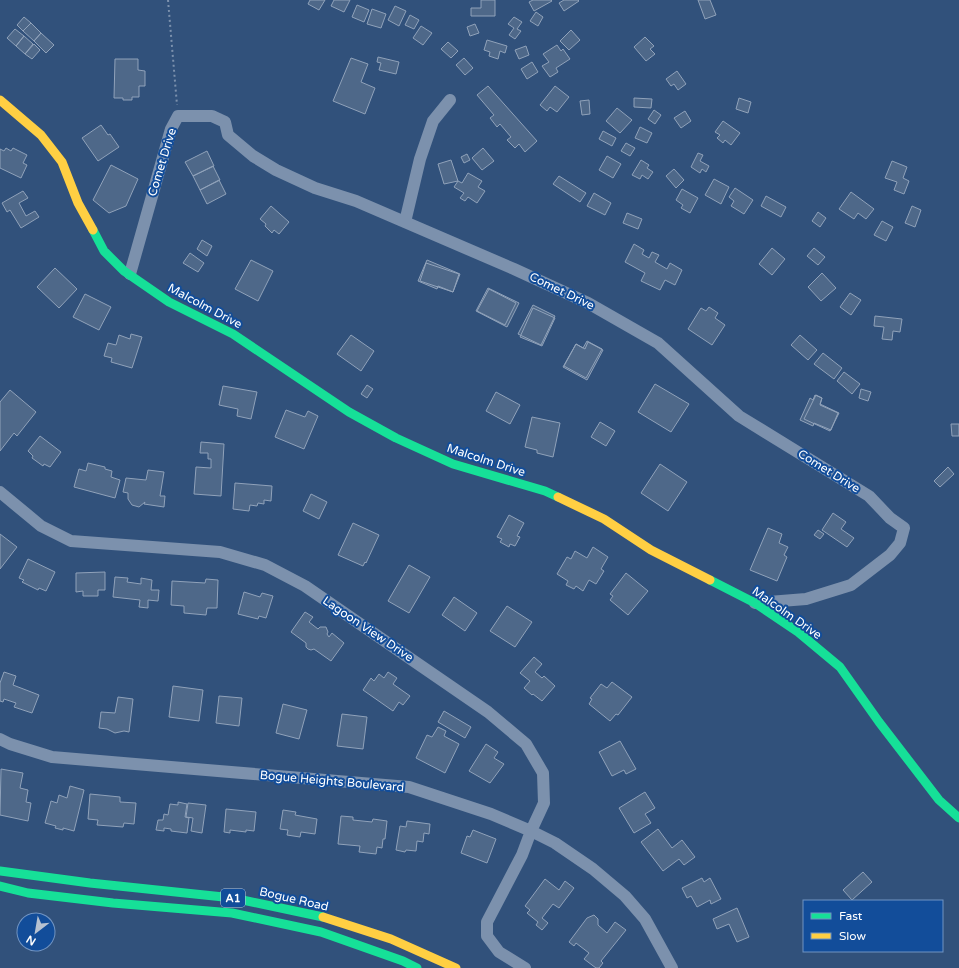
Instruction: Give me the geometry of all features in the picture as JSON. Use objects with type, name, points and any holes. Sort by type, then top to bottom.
[{"type":"street","name":"Malcolm Drive","points":[[0,100],[41,135],[62,162],[78,203],[104,251],[124,271],[169,302],[233,334],[349,412],[396,438],[453,464],[545,491],[604,519],[651,550],[754,603],[798,632],[840,667],[879,722],[939,800],[959,818]]},
{"type":"street","points":[[405,222],[420,159],[433,121],[450,100]]},
{"type":"street","name":"Comet Drive","points":[[130,274],[171,129],[178,116],[212,116],[225,122],[228,135],[253,156],[276,170],[315,188],[356,201],[514,268],[588,303],[658,343],[740,416],[869,496],[890,518],[904,528],[900,543],[890,555],[851,585],[806,599],[754,603]]},
{"type":"street","name":"Lagoon View Drive","points":[[0,492],[40,526],[71,541],[220,552],[265,565],[305,586],[488,712],[526,744],[543,773],[544,803],[522,855],[487,922],[486,936],[499,952],[525,968]]},
{"type":"street","name":"Bogue Heights Boulevard","points":[[0,739],[10,744],[52,757],[409,787],[491,814],[555,843],[593,869],[625,896],[645,919],[672,968]]},
{"type":"street","name":"Bogue Road","points":[[0,871],[90,884],[233,898],[316,914],[391,939],[456,968]]},
{"type":"street","name":"A1","points":[[0,886],[36,894],[113,903],[232,913],[321,932],[403,961],[417,968]]},
{"type":"path","points":[[168,0],[178,116]]},
{"type":"building","points":[[310,0],[325,0],[319,10],[308,4]]},
{"type":"building","points":[[334,0],[350,0],[344,12],[331,6]]},
{"type":"building","points":[[481,0],[495,0],[495,16],[471,16],[471,8],[481,8]]},
{"type":"building","points":[[533,0],[552,1],[534,11],[529,2]]},
{"type":"building","points":[[564,0],[579,1],[564,11],[559,3]]},
{"type":"building","points":[[698,0],[710,0],[716,15],[705,19]]},
{"type":"building","points":[[357,5],[369,10],[364,22],[352,17]]},
{"type":"building","points":[[395,6],[406,11],[399,26],[388,20]]},
{"type":"building","points":[[372,9],[386,14],[381,28],[367,24]]},
{"type":"building","points":[[536,12],[543,17],[538,26],[530,21]]},
{"type":"building","points":[[410,15],[419,20],[414,29],[405,25]]},
{"type":"building","points":[[24,17],[31,23],[23,31],[17,25]]},
{"type":"building","points":[[514,17],[522,22],[517,29],[521,31],[515,39],[509,35],[514,28],[508,24]]},
{"type":"building","points":[[31,23],[41,33],[34,41],[23,31]]},
{"type":"building","points":[[475,24],[479,33],[470,36],[467,27]]},
{"type":"building","points":[[421,26],[432,33],[423,45],[413,38]]},
{"type":"building","points":[[15,29],[24,36],[16,46],[7,38]]},
{"type":"building","points":[[571,30],[580,40],[569,50],[560,41]]},
{"type":"building","points":[[41,33],[54,45],[46,53],[34,41]]},
{"type":"building","points":[[24,36],[33,44],[25,54],[16,46]]},
{"type":"building","points":[[645,37],[654,46],[650,49],[655,54],[646,61],[634,47]]},
{"type":"building","points":[[487,40],[507,46],[505,53],[500,51],[498,59],[489,56],[490,52],[484,50]]},
{"type":"building","points":[[448,42],[458,51],[451,58],[441,49]]},
{"type":"building","points":[[34,44],[40,50],[32,59],[25,54]]},
{"type":"building","points":[[557,45],[561,51],[563,49],[570,59],[556,68],[558,72],[550,77],[542,66],[549,62],[543,54]]},
{"type":"building","points":[[526,46],[529,55],[519,59],[515,50]]},
{"type":"building","points":[[378,57],[399,62],[396,74],[379,70],[381,63],[377,62]]},
{"type":"building","points":[[351,58],[368,64],[361,82],[375,88],[365,114],[333,101]]},
{"type":"building","points":[[464,58],[473,68],[465,75],[456,65]]},
{"type":"building","points":[[115,59],[138,59],[138,70],[145,71],[145,86],[139,86],[139,97],[132,97],[132,100],[114,98]]},
{"type":"building","points":[[532,62],[538,72],[527,79],[521,69]]},
{"type":"building","points":[[677,71],[686,84],[678,90],[674,84],[671,86],[666,79]]},
{"type":"building","points":[[488,86],[537,141],[525,152],[519,144],[515,148],[507,140],[511,137],[500,124],[497,127],[490,118],[494,115],[477,95]]},
{"type":"building","points":[[555,86],[569,97],[557,112],[550,107],[547,111],[540,105]]},
{"type":"building","points":[[634,98],[652,99],[651,108],[634,107]]},
{"type":"building","points":[[739,98],[751,102],[748,113],[736,109]]},
{"type":"building","points":[[589,100],[590,114],[582,115],[580,101]]},
{"type":"building","points":[[617,108],[632,120],[620,133],[606,121]]},
{"type":"building","points":[[654,110],[661,115],[655,124],[648,119]]},
{"type":"building","points":[[685,111],[691,121],[681,128],[674,118]]},
{"type":"building","points":[[723,121],[740,133],[731,145],[725,140],[723,143],[717,138],[720,135],[715,132]]},
{"type":"building","points":[[101,125],[108,135],[110,134],[119,147],[98,161],[82,138]]},
{"type":"building","points":[[640,127],[652,133],[647,143],[635,138]]},
{"type":"building","points":[[603,131],[616,138],[612,146],[599,139]]},
{"type":"building","points":[[626,143],[635,148],[630,156],[621,151]]},
{"type":"building","points":[[6,148],[11,151],[13,148],[27,155],[23,163],[27,165],[21,178],[0,168],[0,149],[4,151]]},
{"type":"building","points":[[483,148],[494,161],[482,170],[472,158]]},
{"type":"building","points":[[207,151],[214,166],[193,176],[185,162]]},
{"type":"building","points":[[698,153],[703,155],[700,161],[709,166],[706,172],[702,169],[700,173],[691,167]]},
{"type":"building","points":[[467,154],[470,160],[464,163],[461,157]]},
{"type":"building","points":[[607,156],[621,164],[613,178],[599,170]]},
{"type":"building","points":[[451,160],[458,181],[444,184],[438,164]]},
{"type":"building","points":[[641,160],[649,165],[647,168],[653,172],[648,179],[642,175],[640,179],[632,175]]},
{"type":"building","points":[[892,161],[907,167],[903,178],[909,181],[904,194],[894,190],[897,182],[885,178]]},
{"type":"building","points":[[111,165],[138,179],[126,206],[109,213],[93,200]]},
{"type":"building","points":[[213,166],[220,180],[200,190],[193,176]]},
{"type":"building","points":[[674,169],[684,180],[676,188],[666,176]]},
{"type":"building","points":[[468,173],[482,181],[478,187],[485,191],[477,203],[468,197],[465,201],[460,198],[464,193],[454,187],[458,181],[462,183]]},
{"type":"building","points":[[559,176],[586,193],[580,202],[553,184]]},
{"type":"building","points":[[714,179],[729,187],[721,204],[705,195]]},
{"type":"building","points":[[219,180],[226,194],[207,204],[200,190]]},
{"type":"building","points":[[735,188],[753,200],[744,214],[731,206],[734,201],[729,197]]},
{"type":"building","points":[[682,189],[698,198],[690,213],[681,208],[683,205],[676,200]]},
{"type":"building","points":[[23,191],[28,198],[19,203],[26,216],[35,211],[39,217],[21,228],[10,210],[7,212],[2,203]]},
{"type":"building","points":[[851,192],[874,209],[866,219],[858,213],[854,219],[839,209]]},
{"type":"building","points":[[594,193],[611,203],[605,215],[587,206]]},
{"type":"building","points":[[766,196],[786,207],[781,217],[761,206]]},
{"type":"building","points":[[271,206],[289,222],[279,234],[274,230],[272,233],[265,226],[266,224],[260,219]]},
{"type":"building","points":[[912,206],[921,210],[915,227],[905,223]]},
{"type":"building","points":[[818,212],[826,218],[820,227],[812,221]]},
{"type":"building","points":[[627,213],[642,219],[638,229],[623,223]]},
{"type":"building","points":[[882,221],[893,227],[886,241],[874,235]]},
{"type":"building","points":[[202,240],[212,246],[207,256],[197,249]]},
{"type":"building","points":[[634,244],[644,250],[642,254],[649,258],[652,252],[659,255],[655,262],[667,269],[670,263],[682,270],[675,285],[665,280],[660,290],[641,281],[645,273],[625,262]]},
{"type":"building","points":[[772,248],[785,259],[772,275],[759,264]]},
{"type":"building","points":[[814,248],[825,257],[818,265],[807,256]]},
{"type":"building","points":[[190,253],[204,263],[198,272],[183,263]]},
{"type":"building","points":[[251,260],[273,271],[258,301],[235,289]]},
{"type":"building","points":[[427,260],[460,274],[453,292],[438,286],[437,289],[418,281]]},
{"type":"building","points":[[426,263],[459,274],[453,292],[420,281]]},
{"type":"building","points":[[55,268],[77,289],[59,308],[37,287]]},
{"type":"building","points":[[822,273],[836,288],[821,301],[808,287]]},
{"type":"building","points":[[488,288],[519,303],[507,327],[476,311]]},
{"type":"building","points":[[489,289],[516,303],[505,325],[477,311]]},
{"type":"building","points":[[850,293],[861,300],[851,315],[840,307]]},
{"type":"building","points":[[85,294],[111,307],[99,330],[73,317]]},
{"type":"building","points":[[533,305],[555,316],[541,345],[518,334]]},
{"type":"building","points":[[709,307],[718,313],[715,318],[725,325],[712,345],[688,329],[701,308],[706,311]]},
{"type":"building","points":[[533,308],[555,318],[542,346],[520,337]]},
{"type":"building","points":[[875,316],[902,319],[900,332],[893,331],[892,340],[882,339],[884,327],[874,326]]},
{"type":"building","points":[[131,334],[142,337],[132,368],[111,362],[112,358],[104,356],[108,343],[116,345],[119,335],[130,339]]},
{"type":"building","points":[[351,335],[374,351],[361,371],[337,354]]},
{"type":"building","points":[[800,335],[817,350],[808,360],[791,345]]},
{"type":"building","points":[[587,341],[602,349],[586,378],[564,366],[576,344],[583,348]]},
{"type":"building","points":[[588,342],[603,350],[587,380],[563,367],[576,344],[585,349]]},
{"type":"building","points":[[823,353],[842,368],[834,379],[814,364]]},
{"type":"building","points":[[844,372],[860,384],[852,394],[837,381]]},
{"type":"building","points":[[655,384],[689,404],[671,432],[638,412]]},
{"type":"building","points":[[367,385],[373,389],[367,398],[361,394]]},
{"type":"building","points":[[223,386],[257,392],[251,419],[237,416],[238,409],[219,405]]},
{"type":"building","points":[[861,389],[871,392],[868,401],[859,398]]},
{"type":"building","points":[[10,390],[36,412],[17,436],[14,433],[0,451],[0,402]]},
{"type":"building","points":[[496,392],[520,405],[510,424],[486,411]]},
{"type":"building","points":[[815,395],[822,398],[820,405],[838,413],[831,430],[814,423],[813,426],[800,420],[810,398],[813,400]]},
{"type":"building","points":[[816,395],[822,398],[820,404],[839,413],[830,431],[804,419]]},
{"type":"building","points":[[286,410],[305,417],[308,411],[318,416],[304,449],[275,437]]},
{"type":"building","points":[[532,417],[560,423],[553,457],[537,453],[537,450],[525,447]]},
{"type":"building","points":[[600,422],[615,431],[606,446],[591,437]]},
{"type":"building","points":[[951,424],[959,424],[959,436],[952,436]]},
{"type":"building","points":[[40,436],[61,452],[50,467],[44,464],[43,466],[32,458],[33,456],[28,451]]},
{"type":"building","points":[[201,442],[224,444],[221,496],[194,494],[196,467],[211,468],[211,459],[208,459],[208,453],[200,453]]},
{"type":"building","points":[[88,463],[105,467],[105,469],[112,471],[111,477],[120,480],[115,498],[74,487],[79,469],[86,471]]},
{"type":"building","points":[[660,464],[687,482],[668,511],[641,493]]},
{"type":"building","points":[[948,467],[954,474],[940,487],[934,481]]},
{"type":"building","points":[[148,470],[164,472],[160,496],[165,496],[164,507],[144,504],[145,502],[139,507],[132,505],[128,499],[128,493],[123,492],[126,478],[146,480]]},
{"type":"building","points":[[235,483],[272,486],[271,501],[264,500],[264,504],[258,503],[257,506],[250,505],[249,511],[233,509]]},
{"type":"building","points":[[311,494],[327,502],[319,519],[303,511]]},
{"type":"building","points":[[833,513],[846,522],[841,529],[854,538],[847,547],[822,530]]},
{"type":"building","points":[[509,515],[524,523],[517,536],[520,537],[515,546],[510,544],[509,547],[500,542],[502,539],[497,537]]},
{"type":"building","points":[[353,523],[379,535],[366,563],[365,562],[363,566],[338,555]]},
{"type":"building","points":[[768,528],[782,534],[779,543],[788,547],[784,555],[787,557],[777,581],[750,570]]},
{"type":"building","points":[[818,530],[824,534],[820,539],[814,535]]},
{"type":"building","points":[[0,534],[17,547],[0,569]]},
{"type":"building","points":[[593,547],[608,557],[601,569],[604,571],[596,584],[589,580],[583,591],[576,586],[574,589],[566,585],[568,581],[557,574],[567,557],[571,559],[575,551],[587,558]]},
{"type":"building","points":[[28,559],[55,572],[46,591],[39,588],[38,590],[22,582],[24,580],[19,578]]},
{"type":"building","points":[[409,565],[430,577],[409,613],[388,601]]},
{"type":"building","points":[[105,572],[105,590],[98,590],[98,596],[83,596],[83,591],[76,592],[76,573]]},
{"type":"building","points":[[626,573],[648,591],[628,615],[610,600],[613,596],[610,594]]},
{"type":"building","points":[[115,577],[128,578],[127,582],[141,584],[141,578],[152,580],[151,590],[159,590],[158,601],[148,600],[148,608],[139,607],[140,600],[113,597]]},
{"type":"building","points":[[206,579],[218,580],[217,608],[207,608],[206,615],[184,613],[184,606],[171,605],[172,581],[205,583]]},
{"type":"building","points":[[244,592],[260,597],[262,593],[273,596],[266,618],[259,616],[258,619],[238,614]]},
{"type":"building","points":[[454,597],[477,613],[465,631],[442,615]]},
{"type":"building","points":[[507,606],[532,622],[515,647],[490,631]]},
{"type":"building","points":[[305,612],[313,617],[309,622],[318,629],[320,627],[326,627],[329,637],[332,633],[344,643],[331,661],[314,649],[308,649],[306,647],[306,643],[291,632]]},
{"type":"building","points":[[534,657],[542,664],[535,672],[542,678],[544,676],[555,686],[542,701],[524,688],[530,681],[520,673]]},
{"type":"building","points":[[4,672],[16,676],[13,685],[39,695],[32,713],[14,707],[16,703],[4,699],[3,702],[0,701],[0,683]]},
{"type":"building","points":[[388,672],[397,678],[393,684],[410,696],[403,705],[399,702],[393,711],[363,690],[371,678],[374,681],[379,674],[384,678]]},
{"type":"building","points":[[612,682],[632,697],[618,715],[616,714],[610,721],[589,704],[592,699],[590,698],[601,684],[607,688]]},
{"type":"building","points":[[173,686],[203,690],[199,721],[169,717]]},
{"type":"building","points":[[219,696],[242,698],[239,726],[216,723]]},
{"type":"building","points":[[118,697],[133,699],[129,732],[124,731],[115,733],[107,729],[99,728],[101,712],[115,713]]},
{"type":"building","points":[[283,704],[307,710],[299,739],[276,733]]},
{"type":"building","points":[[444,711],[471,727],[465,738],[438,722]]},
{"type":"building","points":[[342,714],[367,717],[363,749],[337,746]]},
{"type":"building","points":[[438,727],[446,731],[444,736],[459,744],[445,773],[416,758],[427,735],[432,737]]},
{"type":"building","points":[[620,741],[636,769],[626,774],[624,770],[612,776],[599,752]]},
{"type":"building","points":[[486,744],[498,752],[494,758],[504,764],[490,783],[469,771]]},
{"type":"building","points":[[1,769],[23,773],[20,788],[28,790],[26,802],[31,803],[28,821],[0,815]]},
{"type":"building","points":[[70,786],[84,790],[74,831],[63,828],[63,830],[55,828],[56,826],[45,823],[51,801],[57,803],[59,795],[67,798]]},
{"type":"building","points":[[645,792],[655,808],[645,814],[651,823],[634,833],[619,808]]},
{"type":"building","points":[[90,794],[120,797],[120,802],[136,803],[134,824],[124,823],[123,827],[97,825],[98,820],[88,819]]},
{"type":"building","points":[[178,802],[187,804],[185,817],[189,818],[187,833],[171,831],[171,829],[164,828],[164,831],[156,830],[158,820],[163,820],[164,814],[168,815],[170,804],[178,805]]},
{"type":"building","points":[[188,803],[206,805],[202,833],[191,831],[193,818],[186,817]]},
{"type":"building","points":[[226,809],[256,812],[254,831],[246,830],[246,832],[230,830],[230,833],[224,832]]},
{"type":"building","points":[[283,810],[296,812],[295,815],[317,819],[315,834],[301,832],[300,837],[287,835],[288,830],[280,829]]},
{"type":"building","points":[[341,816],[353,817],[353,820],[372,822],[373,819],[387,821],[385,839],[383,839],[382,848],[377,847],[376,854],[359,852],[360,846],[338,844]]},
{"type":"building","points":[[407,821],[430,824],[429,834],[424,833],[423,842],[417,841],[416,851],[406,850],[405,852],[396,850],[400,826],[406,827]]},
{"type":"building","points":[[658,829],[672,848],[682,840],[695,857],[684,865],[679,859],[663,871],[641,842]]},
{"type":"building","points":[[473,830],[496,839],[487,863],[461,853],[467,836],[470,837]]},
{"type":"building","points":[[863,872],[872,882],[852,900],[843,890]]},
{"type":"building","points":[[702,878],[704,882],[710,878],[721,899],[711,904],[710,900],[697,907],[691,896],[687,898],[682,888]]},
{"type":"building","points":[[545,879],[559,890],[565,881],[574,888],[559,908],[553,904],[542,918],[548,923],[542,930],[536,925],[538,922],[527,913],[530,910],[525,906]]},
{"type":"building","points":[[737,908],[749,937],[737,942],[729,924],[717,929],[713,919]]},
{"type":"building","points":[[594,915],[598,919],[598,925],[607,933],[615,922],[626,930],[601,961],[603,963],[599,968],[596,968],[584,959],[589,953],[576,943],[574,946],[569,942],[587,918]]},
{"type":"traffic: fast","points":[[93,230],[104,251],[124,271],[169,302],[233,334],[349,412],[396,438],[453,464],[545,491],[558,497]]},
{"type":"traffic: fast","points":[[710,580],[755,603],[798,632],[840,667],[879,722],[939,800],[959,818]]},
{"type":"traffic: fast","points":[[0,871],[90,883],[233,898],[323,917]]},
{"type":"traffic: fast","points":[[0,886],[28,893],[113,903],[232,913],[321,932],[403,961],[417,968]]},
{"type":"traffic: slow","points":[[0,100],[41,135],[62,162],[78,203],[93,230]]},
{"type":"traffic: slow","points":[[558,497],[604,519],[651,550],[710,580]]},
{"type":"traffic: slow","points":[[323,917],[391,939],[456,968]]}]
